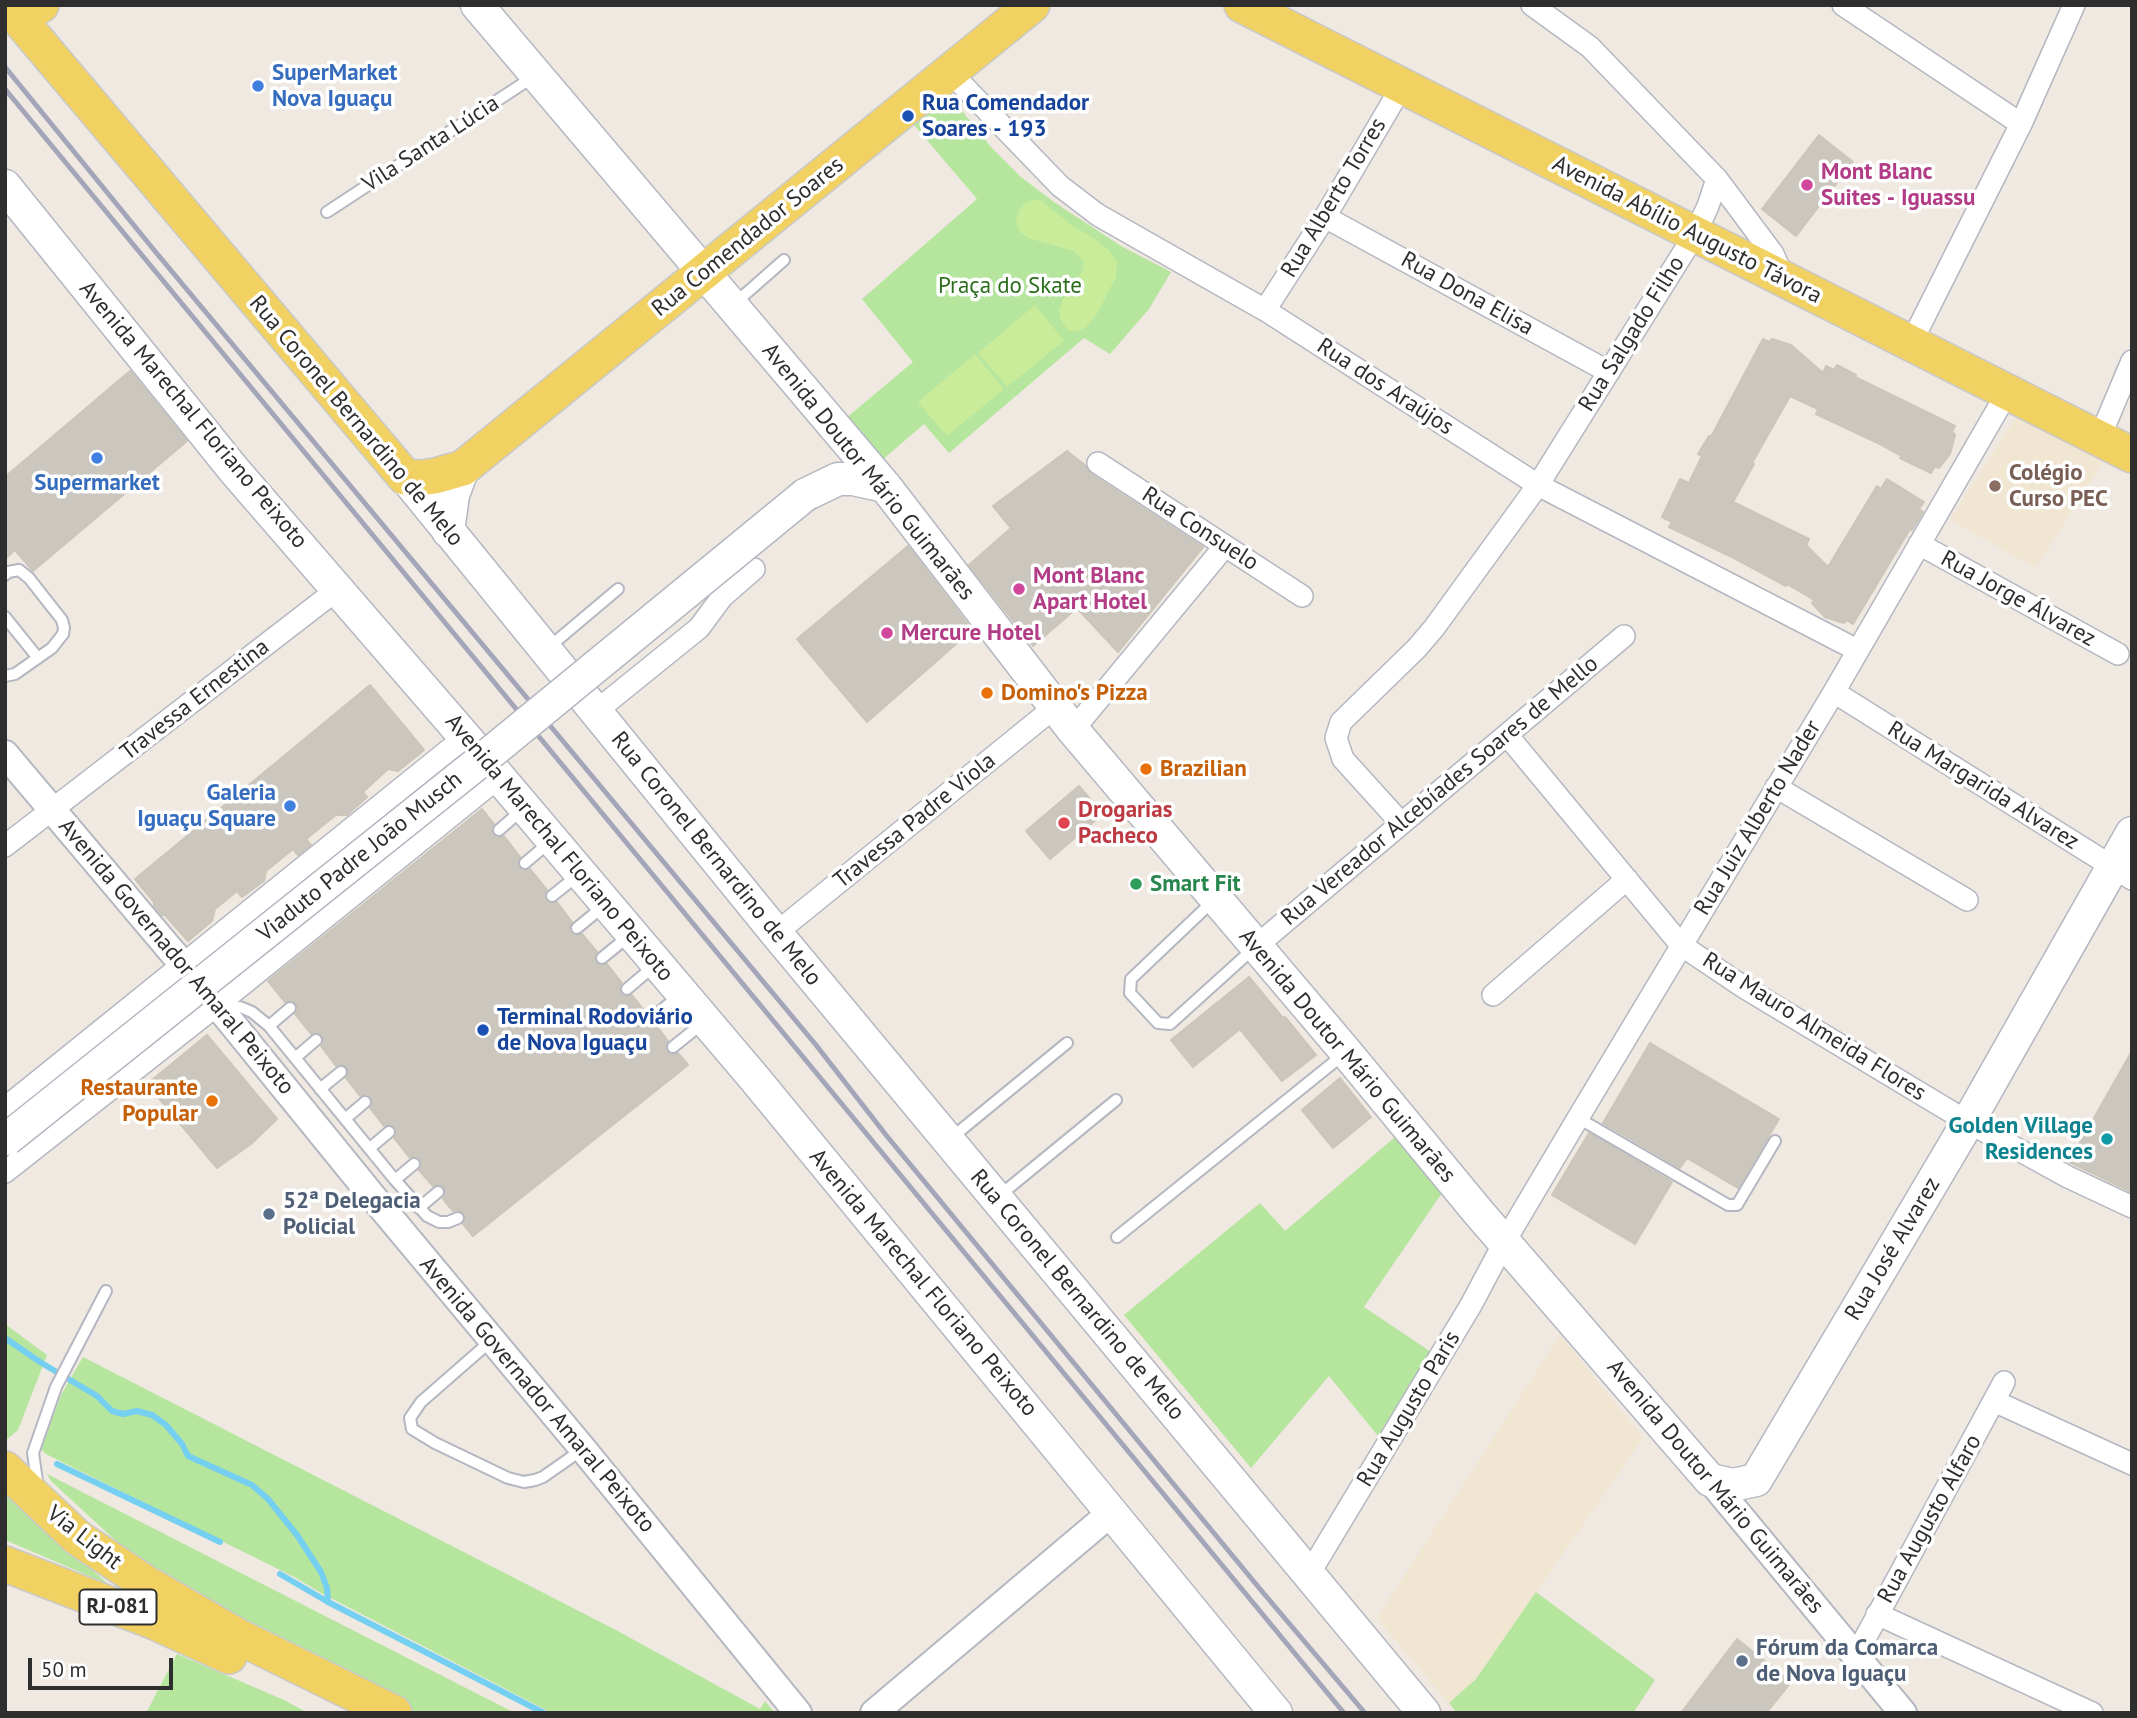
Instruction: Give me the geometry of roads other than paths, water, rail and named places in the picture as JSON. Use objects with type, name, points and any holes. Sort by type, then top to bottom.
[{"type":"main road","name":"Avenida Doutor Mário Guimarães","points":[[477,5],[885,486],[1064,719],[1479,1213],[1710,1480]]},
{"type":"main road","name":"Rua Comendador Soares","points":[[405,477],[435,476],[463,468],[1032,5]]},
{"type":"main road","name":"Avenida Abílio Augusto Távora","points":[[1242,5],[2132,455]]},
{"type":"main road","name":"Rua Coronel Bernardino de Melo","points":[[22,10],[776,933],[1423,1713]]},
{"type":"main road","name":"Avenida Marechal Floriano Peixoto","points":[[5,186],[234,470],[465,737],[705,1021],[1276,1713]]},
{"type":"main road","name":"Viaduto Padre João Musch","points":[[808,493],[831,452],[831,433],[827,418]]},
{"type":"main road","points":[[447,531],[453,495],[463,468]]},
{"type":"main road","name":"Viaduto Padre João Musch","points":[[6,1140],[504,742],[808,493],[831,481],[845,479],[885,486]]},
{"type":"main road","name":"Rua José Alvarez","points":[[1756,1480],[1968,1122],[2122,873],[2132,833]]},
{"type":"main road","name":"Via Light","points":[[16,1461],[41,1504],[101,1555],[178,1604],[237,1636],[394,1713]]},
{"type":"main road","points":[[1710,1480],[1733,1485],[1756,1480]]},
{"type":"main road","name":"Via Light","points":[[5,1564],[155,1622],[346,1713]]},
{"type":"street","points":[[1532,5],[1590,47],[1717,179],[1773,254],[1784,279]]},
{"type":"street","points":[[1843,5],[2021,124]]},
{"type":"street","points":[[1911,343],[2021,124],[2074,5]]},
{"type":"street","name":"Rua dos Araújos","points":[[950,72],[1046,172],[1082,205],[1119,229],[1265,310],[1538,485],[1857,650]]},
{"type":"street","name":"Rua Alberto Torres","points":[[1265,310],[1325,216],[1402,86]]},
{"type":"street","name":"Rua Salgado Filho","points":[[1401,823],[1343,759],[1336,738],[1341,722],[1434,628],[1538,485],[1695,234],[1709,206],[1717,179]]},
{"type":"street","name":"Rua Dona Elisa","points":[[1325,216],[1609,372]]},
{"type":"street","points":[[2099,439],[2132,361]]},
{"type":"street","name":"Rua Juiz Alberto Nader","points":[[1506,1241],[1834,692],[2007,393]]},
{"type":"street","name":"Rua Consuelo","points":[[1098,463],[1302,596]]},
{"type":"street","name":"Rua Jorge Álvarez","points":[[1919,544],[2118,654]]},
{"type":"street","name":"Travessa Padre Viola","points":[[776,933],[1064,719],[1225,546]]},
{"type":"street","points":[[596,712],[699,628],[722,597],[754,569]]},
{"type":"street","name":"Travessa Ernestina","points":[[5,846],[338,589]]},
{"type":"street","name":"Rua Vereador Alcebíades Soares de Mello","points":[[1255,947],[1624,636]]},
{"type":"street","name":"Rua Margarida Alvarez","points":[[1834,692],[2122,873]]},
{"type":"street","name":"Rua Mauro Almeida Flores","points":[[1507,735],[1681,945],[1745,988],[1968,1122],[2068,1177],[2132,1207]]},
{"type":"street","points":[[5,1108],[465,737]]},
{"type":"street","name":"Avenida Governador Amaral Peixoto","points":[[5,754],[217,1005],[798,1713]]},
{"type":"street","points":[[5,1172],[499,777]]},
{"type":"street","points":[[1776,787],[1967,900]]},
{"type":"street","points":[[1493,995],[1627,879]]},
{"type":"street","name":"Rua Augusto Paris","points":[[1309,1574],[1506,1241]]},
{"type":"street","name":"Rua Augusto Alfaro","points":[[1856,1656],[1999,1392],[2132,1464]]},
{"type":"street","name":"Avenida Doutor Mário Guimarães","points":[[1710,1480],[1903,1713]]},
{"type":"street","name":"Rua José Alvarez","points":[[1746,1521],[1756,1480]]},
{"type":"street","points":[[874,1713],[1112,1512]]},
{"type":"street","points":[[1877,1614],[2092,1713]]},
{"type":"lane","name":"Vila Santa Lúcia","points":[[327,212],[536,75]]},
{"type":"lane","points":[[732,306],[783,260]]},
{"type":"lane","points":[[5,575],[19,570],[29,578],[62,620],[64,628],[52,648],[15,674],[5,676]]},
{"type":"lane","points":[[545,650],[618,589]]},
{"type":"lane","points":[[5,617],[38,658]]},
{"type":"lane","points":[[499,830],[525,808]]},
{"type":"lane","points":[[525,863],[552,840]]},
{"type":"lane","points":[[552,896],[580,873]]},
{"type":"lane","points":[[1215,899],[1131,979],[1130,993],[1157,1023],[1170,1024],[1255,947]]},
{"type":"lane","points":[[577,928],[606,904]]},
{"type":"lane","points":[[602,958],[631,934]]},
{"type":"lane","points":[[627,989],[657,964]]},
{"type":"lane","points":[[651,1019],[682,994]]},
{"type":"lane","points":[[217,1005],[244,1008],[260,1017],[419,1208],[439,1222],[458,1218]]},
{"type":"lane","points":[[269,1026],[290,1008]]},
{"type":"lane","points":[[673,1047],[705,1021]]},
{"type":"lane","points":[[295,1058],[316,1040]]},
{"type":"lane","points":[[948,1140],[1067,1043]]},
{"type":"lane","points":[[1117,1237],[1346,1052]]},
{"type":"lane","points":[[320,1089],[341,1072]]},
{"type":"lane","points":[[996,1198],[1116,1100]]},
{"type":"lane","points":[[345,1119],[365,1102]]},
{"type":"lane","points":[[1578,1118],[1728,1205],[1737,1205],[1775,1141]]},
{"type":"lane","points":[[370,1148],[389,1132]]},
{"type":"lane","points":[[395,1180],[414,1164]]},
{"type":"lane","points":[[419,1208],[438,1192]]},
{"type":"lane","points":[[16,1461],[106,1291]]},
{"type":"lane","points":[[492,1340],[421,1402],[410,1418],[412,1429],[508,1478],[524,1482],[543,1477],[583,1449]]},
{"type":"waterway","points":[[5,1338],[97,1396],[112,1411],[123,1414],[137,1411],[152,1415],[166,1425],[188,1456],[252,1485],[268,1499],[297,1535],[321,1572],[327,1588],[328,1602]]},
{"type":"waterway","points":[[57,1464],[220,1542]]},
{"type":"waterway","points":[[280,1574],[328,1602],[544,1713]]},
{"type":"railway","points":[[5,67],[154,250],[816,1045],[886,1135],[1365,1713]]},
{"type":"railway","points":[[5,89],[1344,1713]]},
{"type":"place","name":"SuperMarket Nova Iguaçu","points":[[258,86]]},
{"type":"place","name":"Rua Comendador Soares - 193","points":[[908,116]]},
{"type":"place","name":"Mont Blanc Suites - Iguassu","points":[[1807,185]]},
{"type":"place","name":"Supermarket","points":[[97,458]]},
{"type":"place","name":"Colégio Curso PEC","points":[[1995,486]]},
{"type":"place","name":"Mont Blanc Apart Hotel","points":[[1019,589]]},
{"type":"place","name":"Mercure Hotel","points":[[887,633]]},
{"type":"place","name":"Domino's Pizza","points":[[987,693]]},
{"type":"place","name":"Brazilian","points":[[1146,769]]},
{"type":"place","name":"Galeria Iguaçu Square","points":[[290,806]]},
{"type":"place","name":"Drogarias Pacheco","points":[[1064,823]]},
{"type":"place","name":"Smart Fit","points":[[1136,884]]},
{"type":"place","name":"Terminal Rodoviário de Nova Iguaçu","points":[[483,1030]]},
{"type":"place","name":"Restaurante Popular","points":[[212,1101]]},
{"type":"place","name":"Golden Village Residences","points":[[2107,1139]]},
{"type":"place","name":"52ª Delegacia Policial","points":[[269,1214]]},
{"type":"place","name":"Fórum da Comarca de Nova Iguaçu","points":[[1742,1661]]},
{"type":"park label","name":"Praça do Skate","points":[[1010,286]]}]
